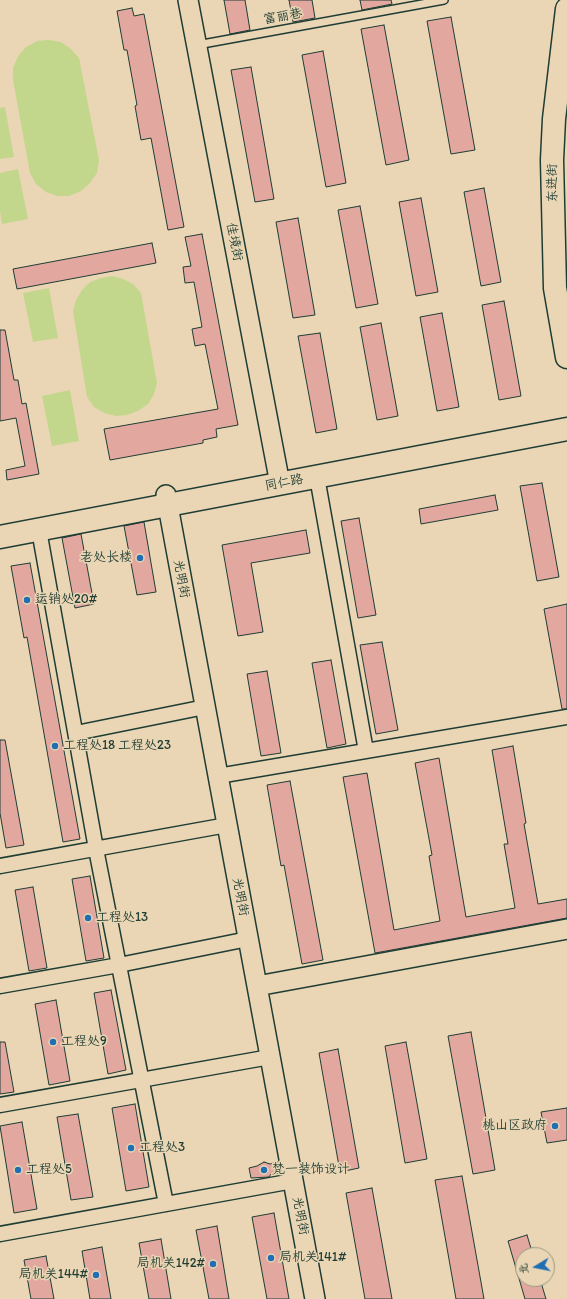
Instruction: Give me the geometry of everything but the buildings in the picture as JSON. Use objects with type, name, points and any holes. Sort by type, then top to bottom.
[{"type":"main road","name":"佳境街","points":[[188,0],[279,478]]},
{"type":"main road","name":"东进街","points":[[567,9],[554,119],[552,160],[555,288],[567,357]]},
{"type":"main road","name":"同仁路","points":[[0,537],[38,530],[167,500],[567,419]]},
{"type":"main road","name":"同仁路","points":[[279,478],[317,476],[567,429]]},
{"type":"main road","name":"同仁路","points":[[0,525],[167,500]]},
{"type":"main road","name":"光明街","points":[[167,500],[315,1299]]},
{"type":"main road","points":[[257,986],[567,929]]},
{"type":"street","points":[[317,476],[366,751]]},
{"type":"street","points":[[38,530],[96,849],[166,1204]]},
{"type":"street","points":[[76,733],[205,707]]},
{"type":"street","points":[[218,776],[567,717]]},
{"type":"street","points":[[0,866],[227,825]]},
{"type":"street","points":[[0,986],[119,965],[248,939]]},
{"type":"street","points":[[0,1105],[142,1081],[270,1057]]},
{"type":"street","points":[[0,1234],[293,1180]]},
{"type":"lane","name":"富丽巷","points":[[197,45],[444,0]]},
{"type":"green space","points":[[49,40],[61,42],[71,49],[79,58],[99,160],[97,173],[90,183],[81,191],[69,196],[57,196],[46,192],[36,184],[30,173],[13,80],[13,68],[18,56],[26,47],[37,41]]},
{"type":"green space","points":[[5,107],[14,157],[0,159],[0,108]]},
{"type":"green space","points":[[18,169],[28,219],[2,224],[0,211],[0,173]]},
{"type":"green space","points":[[112,276],[133,284],[141,293],[157,383],[154,394],[148,404],[138,411],[127,415],[116,416],[104,413],[94,407],[87,397],[73,311],[76,300],[82,290],[90,282]]},
{"type":"green space","points":[[49,288],[58,338],[33,342],[23,293]]},
{"type":"green space","points":[[70,390],[79,441],[52,446],[42,396]]},
{"type":"place","name":"老处长楼","points":[[140,558]]},
{"type":"place","name":"运销处20#","points":[[27,600]]},
{"type":"place","name":"工程处18 工程处23","points":[[55,746]]},
{"type":"place","name":"工程处13","points":[[88,918]]},
{"type":"place","name":"工程处9","points":[[53,1042]]},
{"type":"place","name":"桃山区政府","points":[[555,1126]]},
{"type":"place","name":"工程处3","points":[[131,1148]]},
{"type":"place","name":"工程处5","points":[[18,1170]]},
{"type":"place","name":"梵一装饰设计","points":[[264,1170]]},
{"type":"place","name":"局机关141#","points":[[271,1258]]},
{"type":"place","name":"局机关142#","points":[[213,1264]]},
{"type":"place","name":"局机关144#","points":[[96,1275]]}]
